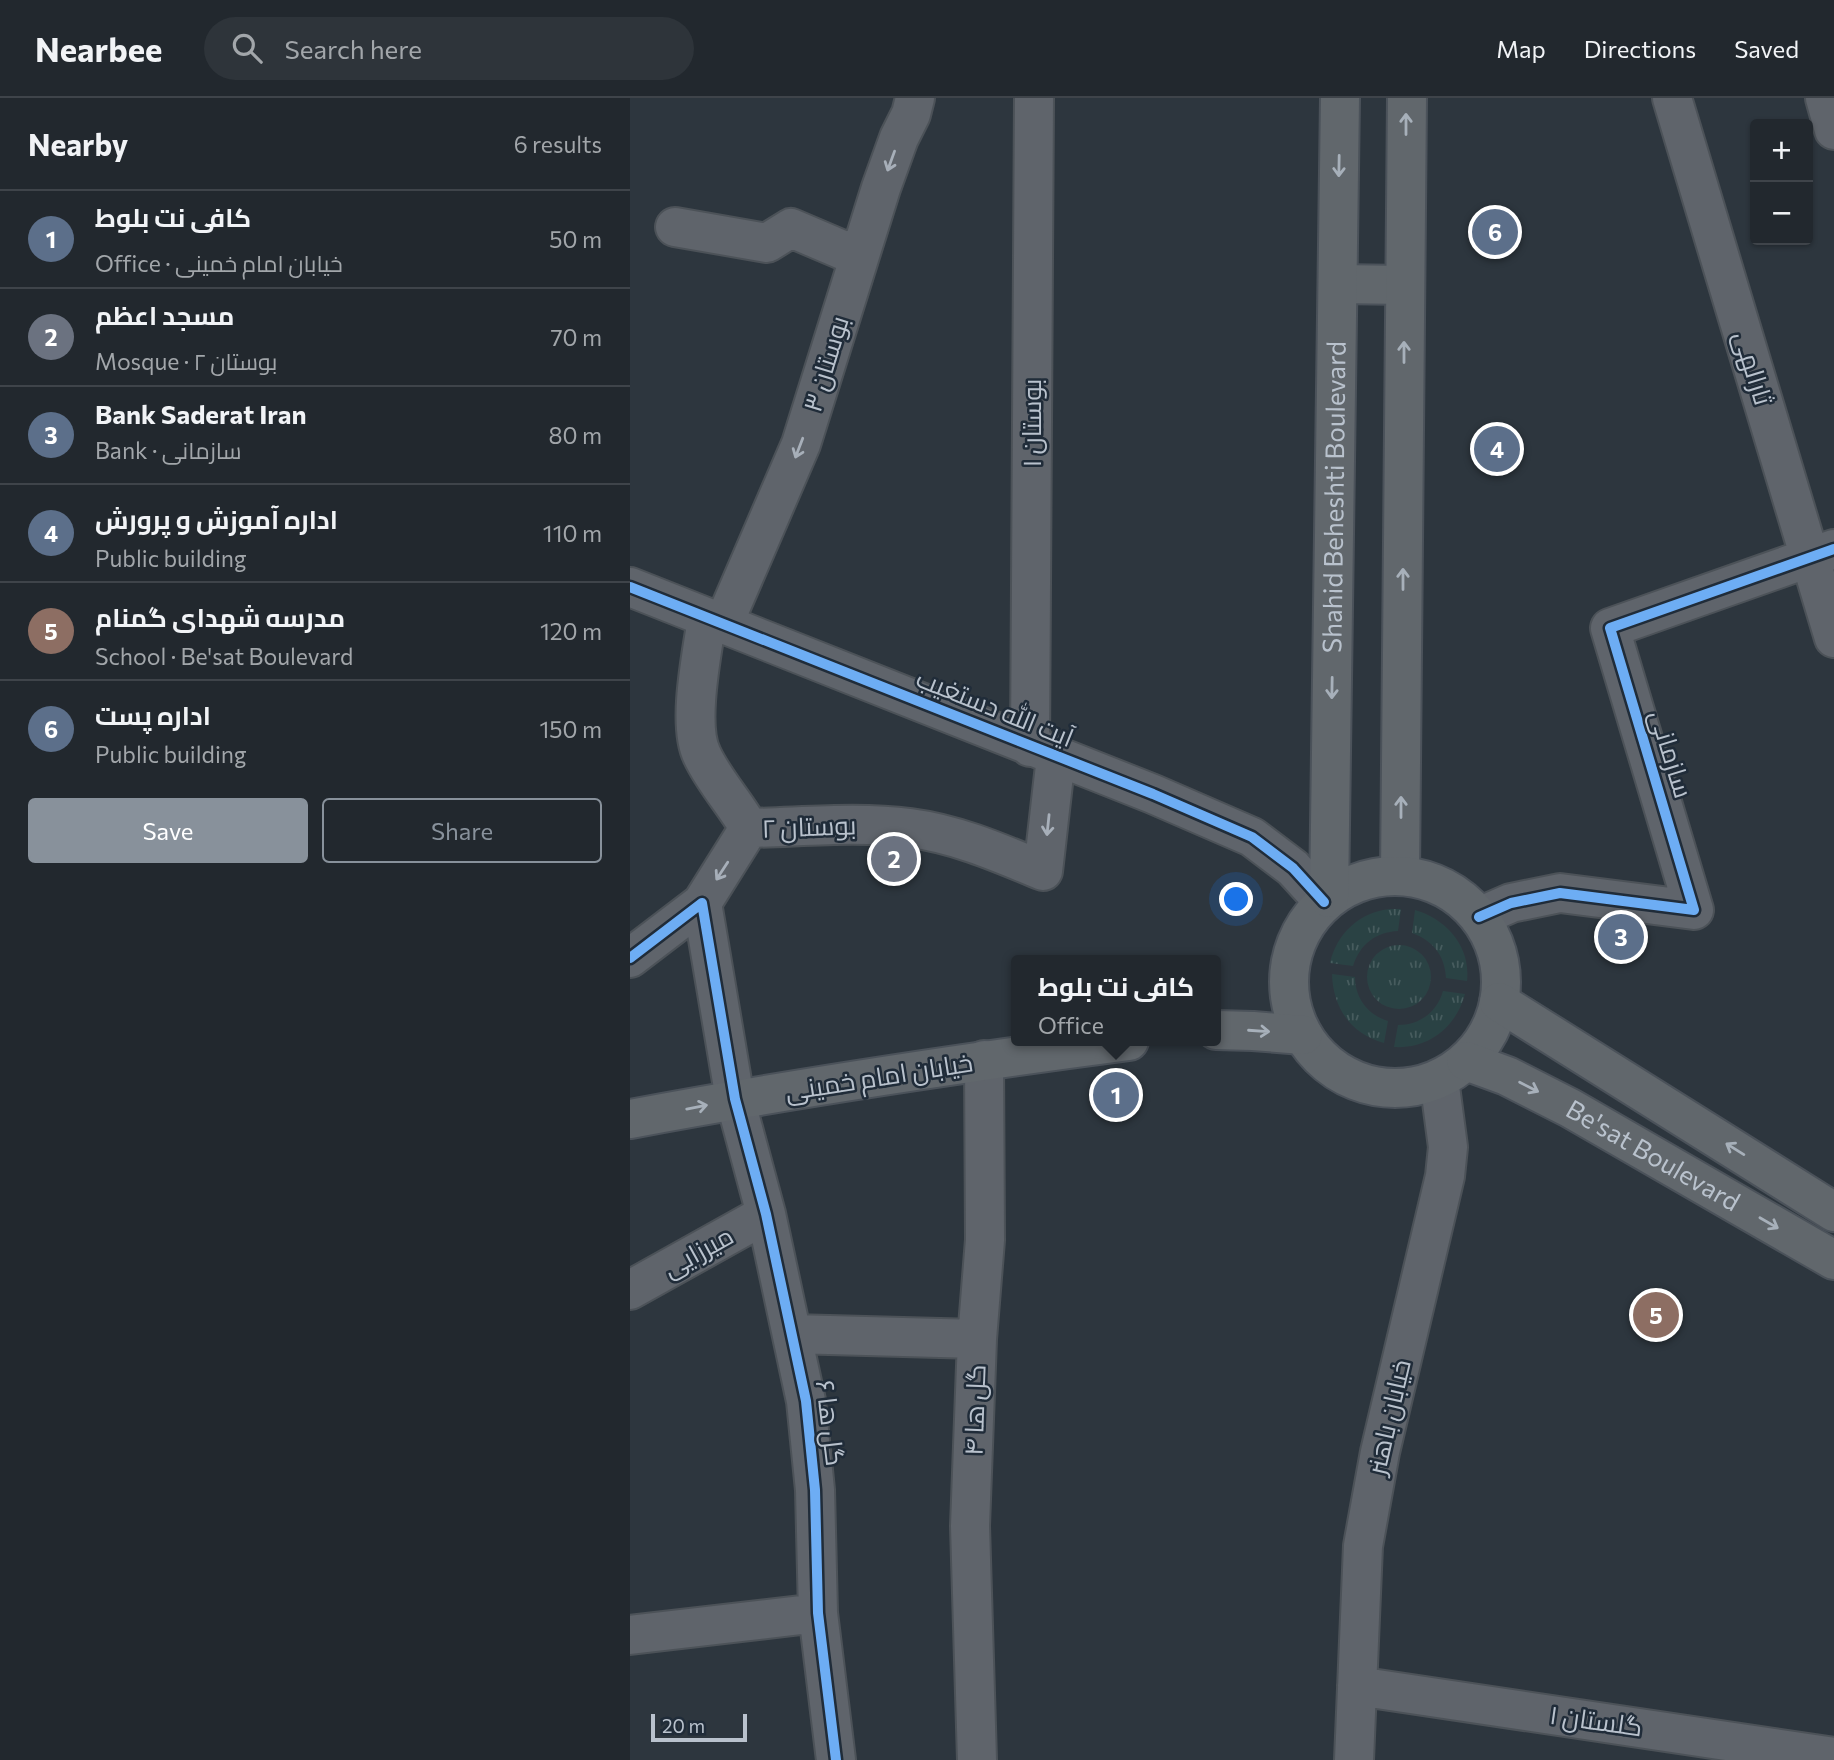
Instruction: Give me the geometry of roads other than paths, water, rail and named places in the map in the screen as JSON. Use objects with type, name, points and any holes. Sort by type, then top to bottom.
[{"type":"main road","name":"Shahid Beheshti Boulevard","points":[[1326,900],[1340,98]]},
{"type":"main road","points":[[1400,875],[1407,98]]},
{"type":"main road","points":[[1338,284],[1405,285]]},
{"type":"main road","points":[[1400,875],[1422,878],[1447,889],[1465,901],[1479,917],[1493,940],[1500,966],[1499,1002],[1484,1040],[1453,1070],[1412,1087],[1382,1087],[1351,1079],[1324,1061],[1303,1035],[1292,1007],[1288,977],[1290,962],[1302,929],[1326,900],[1351,884],[1400,875]]},
{"type":"main road","name":"Be'sat Boulevard","points":[[1499,1002],[1834,1212]]},
{"type":"main road","points":[[1221,1031],[1303,1035]]},
{"type":"main road","name":"خیابان امام خمینی","points":[[630,1119],[735,1099],[1091,1046]]},
{"type":"main road","name":"Be'sat Boulevard","points":[[1453,1070],[1507,1076],[1570,1108],[1834,1261]]},
{"type":"street","name":"بوستان ۱","points":[[1034,98],[1043,752]]},
{"type":"street","name":"ثارالهی","points":[[1672,98],[1822,554],[1834,638]]},
{"type":"street","points":[[1825,98],[1834,130]]},
{"type":"street","name":"بوستان ۳","points":[[749,828],[700,753],[696,732],[697,690],[715,622],[801,444],[908,100]]},
{"type":"street","points":[[675,227],[767,243],[791,228],[859,257]]},
{"type":"street","name":"سازمانی","points":[[1479,917],[1511,903],[1560,893],[1694,910],[1610,628],[1822,554]]},
{"type":"street","name":"آیت الله دستغیب","points":[[630,587],[1153,794],[1252,837],[1293,868],[1326,900]]},
{"type":"street","name":"بوستان ۲","points":[[702,903],[749,828],[855,825],[909,828],[951,836],[992,849],[1043,871],[1043,752]]},
{"type":"street","points":[[630,958],[702,903]]},
{"type":"street","name":"گل ها ۶","points":[[702,903],[735,1099],[766,1214],[806,1401],[814,1478],[818,1613],[836,1760]]},
{"type":"street","name":"گل ها ۴","points":[[977,1760],[970,1526],[977,1339],[985,1240],[984,1060]]},
{"type":"street","name":"خیابان باهنر","points":[[1354,1760],[1363,1546],[1380,1452],[1445,1176],[1453,1070]]},
{"type":"street","name":"میرزایی","points":[[630,1290],[766,1214]]},
{"type":"street","points":[[792,1334],[977,1339]]},
{"type":"street","points":[[630,1635],[818,1613]]},
{"type":"street","name":"گلستان ۱","points":[[1357,1686],[1834,1757]]},
{"type":"place","name":"اداره پست","points":[[1495,232]]},
{"type":"place","name":"اداره آموزش و پرورش","points":[[1497,449]]},
{"type":"place","name":"مسجد اعظم","points":[[894,859]]},
{"type":"place","name":"Bank Saderat Iran","points":[[1621,937]]},
{"type":"place","name":"کافی نت بلوط","points":[[1116,1095]]},
{"type":"place","name":"مدرسه شهدای گمنام","points":[[1656,1315]]}]
